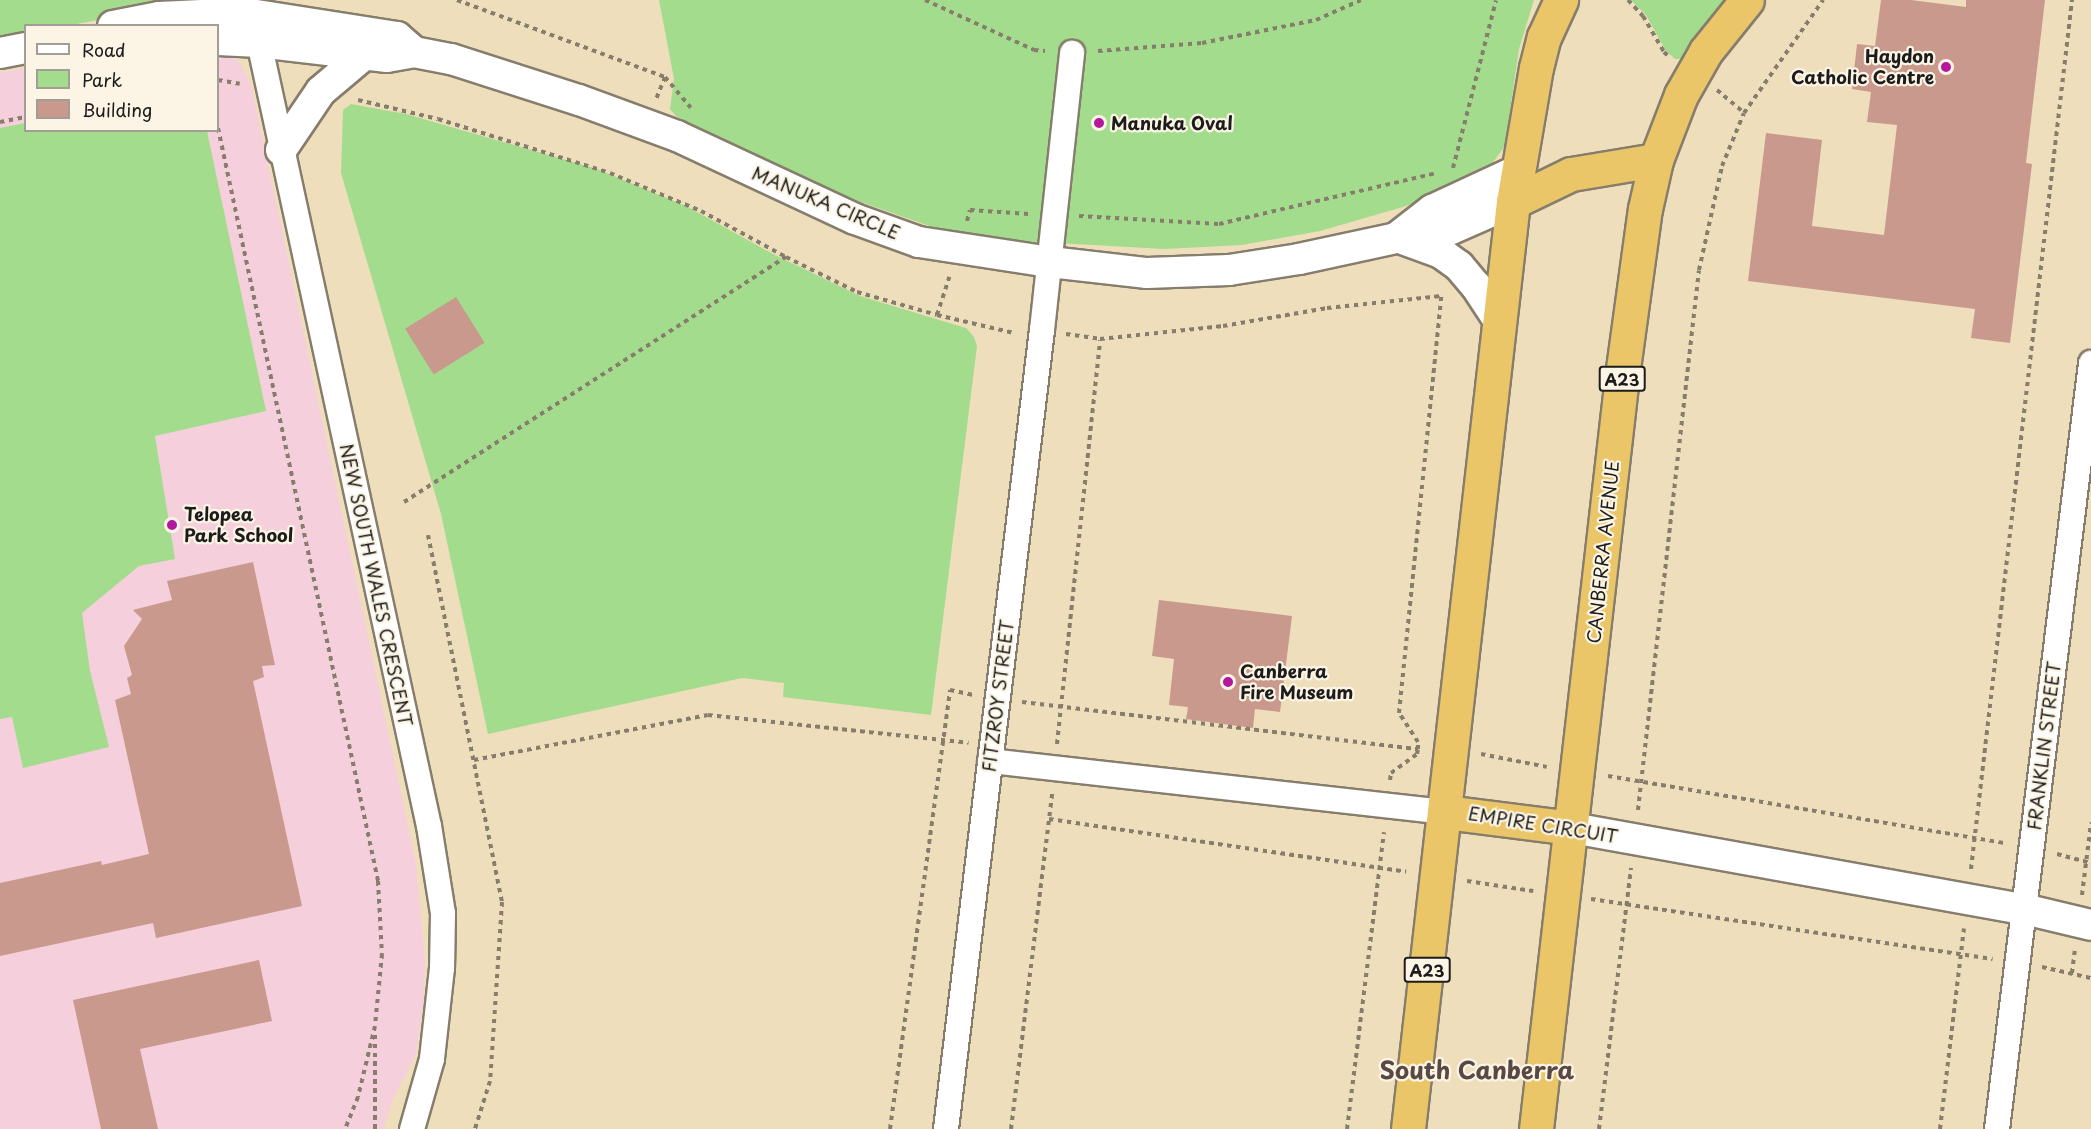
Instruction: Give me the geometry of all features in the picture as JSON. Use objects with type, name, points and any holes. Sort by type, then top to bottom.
[{"type":"highway","name":"A23","points":[[1408,1129],[1453,748],[1513,202],[1544,37],[1561,0]]},
{"type":"highway","name":"CANBERRA AVENUE","points":[[1536,1129],[1635,273],[1656,160],[1692,73],[1747,0]]},
{"type":"highway","points":[[1518,171],[1574,150],[1597,146],[1614,148],[1656,160]]},
{"type":"highway","points":[[1513,202],[1542,186],[1571,174],[1656,160]]},
{"type":"highway","name":"EMPIRE CIRCUIT","points":[[1445,812],[1572,828]]},
{"type":"street","points":[[299,0],[331,26]]},
{"type":"street","points":[[125,24],[159,18],[255,14]]},
{"type":"street","points":[[219,39],[255,14]]},
{"type":"street","name":"MANUKA CIRCLE","points":[[255,14],[397,37],[414,52]]},
{"type":"street","name":"MANUKA CIRCLE","points":[[255,14],[365,54],[387,57],[414,52],[452,59],[579,100],[677,136],[855,219],[919,242],[1050,262],[1147,273],[1229,270],[1299,259],[1396,238],[1424,238],[1440,234],[1513,202]]},
{"type":"street","name":"NEW SOUTH WALES CRESCENT","points":[[255,14],[281,150],[429,826],[443,913],[442,968],[432,1059],[412,1129]]},
{"type":"street","points":[[0,53],[24,48]]},
{"type":"street","name":"FITZROY STREET","points":[[946,1129],[1050,262],[1072,53]]},
{"type":"street","points":[[281,150],[321,91],[365,54]]},
{"type":"street","name":"MANUKA CIRCLE","points":[[1396,238],[1432,210],[1518,171]]},
{"type":"street","points":[[1396,238],[1429,247],[1449,258],[1472,279],[1499,321]]},
{"type":"street","name":"FRANKLIN STREET","points":[[1997,1129],[2091,363]]},
{"type":"street","name":"EMPIRE CIRCUIT","points":[[991,753],[1055,768],[1445,812]]},
{"type":"street","name":"EMPIRE CIRCUIT","points":[[1572,828],[2024,909],[2091,926]]},
{"type":"path","points":[[457,0],[665,77],[645,125]]},
{"type":"path","points":[[925,0],[1034,50],[1072,53],[1202,43],[1316,20],[1361,0]]},
{"type":"path","points":[[1452,169],[1496,0]]},
{"type":"path","points":[[1599,1129],[1642,781],[1699,270],[1722,166],[1744,113],[1823,0]]},
{"type":"path","points":[[1940,1129],[2072,0]]},
{"type":"path","points":[[0,122],[24,117]]},
{"type":"path","points":[[219,132],[378,881],[382,954],[375,1026],[376,1128],[385,1129]]},
{"type":"path","points":[[970,210],[1219,224],[1441,172]]},
{"type":"path","points":[[404,502],[786,257]]},
{"type":"path","points":[[1347,1129],[1391,773],[1417,754],[1418,749],[1418,742],[1399,713],[1441,296]]},
{"type":"path","points":[[1011,1129],[1055,768],[1100,339]]},
{"type":"path","points":[[428,535],[502,902],[490,1081],[475,1129]]},
{"type":"path","points":[[890,1129],[950,690],[997,699],[1418,749]]},
{"type":"path","points":[[474,760],[708,715],[942,740],[991,753]]},
{"type":"path","points":[[1418,742],[1554,769]]},
{"type":"path","points":[[1642,781],[2031,848],[2091,863]]},
{"type":"path","points":[[1049,819],[1961,954]]},
{"type":"path","points":[[345,1129],[358,1097],[375,1026]]},
{"type":"shaded area","name":"Telopea Park School","points":[[219,51],[232,55],[238,60],[251,84],[416,864],[425,961],[423,1004],[416,1054],[392,1102],[383,1129],[0,1129],[0,73],[24,68],[24,132],[219,132]]},
{"type":"green space","points":[[0,0],[206,0],[76,24],[24,24],[24,35],[0,40]]},
{"type":"green space","name":"Manuka Oval","points":[[659,0],[1534,0],[1519,49],[1505,146],[1488,169],[1437,195],[1320,231],[1242,245],[1164,249],[985,239],[941,230],[838,194],[694,125],[676,116],[670,109],[674,79]]},
{"type":"green space","points":[[1631,0],[1725,0],[1682,59],[1675,59],[1666,51],[1646,15]]},
{"type":"green space","points":[[351,104],[406,114],[597,169],[686,206],[773,254],[860,296],[966,328],[974,337],[977,346],[931,715],[783,697],[784,683],[742,678],[488,734],[441,514],[341,173],[343,110]]},
{"type":"green space","points":[[24,123],[24,132],[207,132],[266,411],[155,436],[175,559],[139,566],[82,613],[90,671],[109,747],[23,768],[12,717],[0,719],[0,128]]},
{"type":"building","points":[[1881,0],[1911,0],[1966,7],[1966,0],[2045,0],[2026,163],[2032,164],[2010,343],[1971,338],[1975,309],[1748,281],[1766,133],[1822,140],[1812,226],[1884,235],[1897,125],[1867,122],[1871,92],[1852,89],[1857,44],[1875,46]]},
{"type":"building","points":[[456,297],[485,343],[434,375],[405,329]]},
{"type":"building","points":[[253,562],[275,665],[262,666],[264,677],[253,681],[302,906],[156,938],[153,923],[0,956],[0,883],[101,861],[102,865],[149,854],[115,700],[131,694],[127,678],[132,675],[124,646],[142,619],[133,610],[172,600],[167,581]]},
{"type":"building","name":"Canberra Fire Museum","points":[[1159,600],[1292,616],[1280,712],[1255,709],[1253,728],[1186,719],[1188,707],[1169,705],[1174,659],[1152,656]]},
{"type":"building","points":[[259,960],[272,1021],[140,1049],[158,1129],[101,1129],[73,1000]]},
{"type":"place","name":"Haydon Catholic Centre","points":[[1946,67]]},
{"type":"place","name":"Manuka Oval","points":[[1099,123]]},
{"type":"place","name":"Telopea Park School","points":[[172,525]]},
{"type":"place","name":"Canberra Fire Museum","points":[[1228,682]]},
{"type":"district","name":"South Canberra","points":[[1477,1070]]}]
